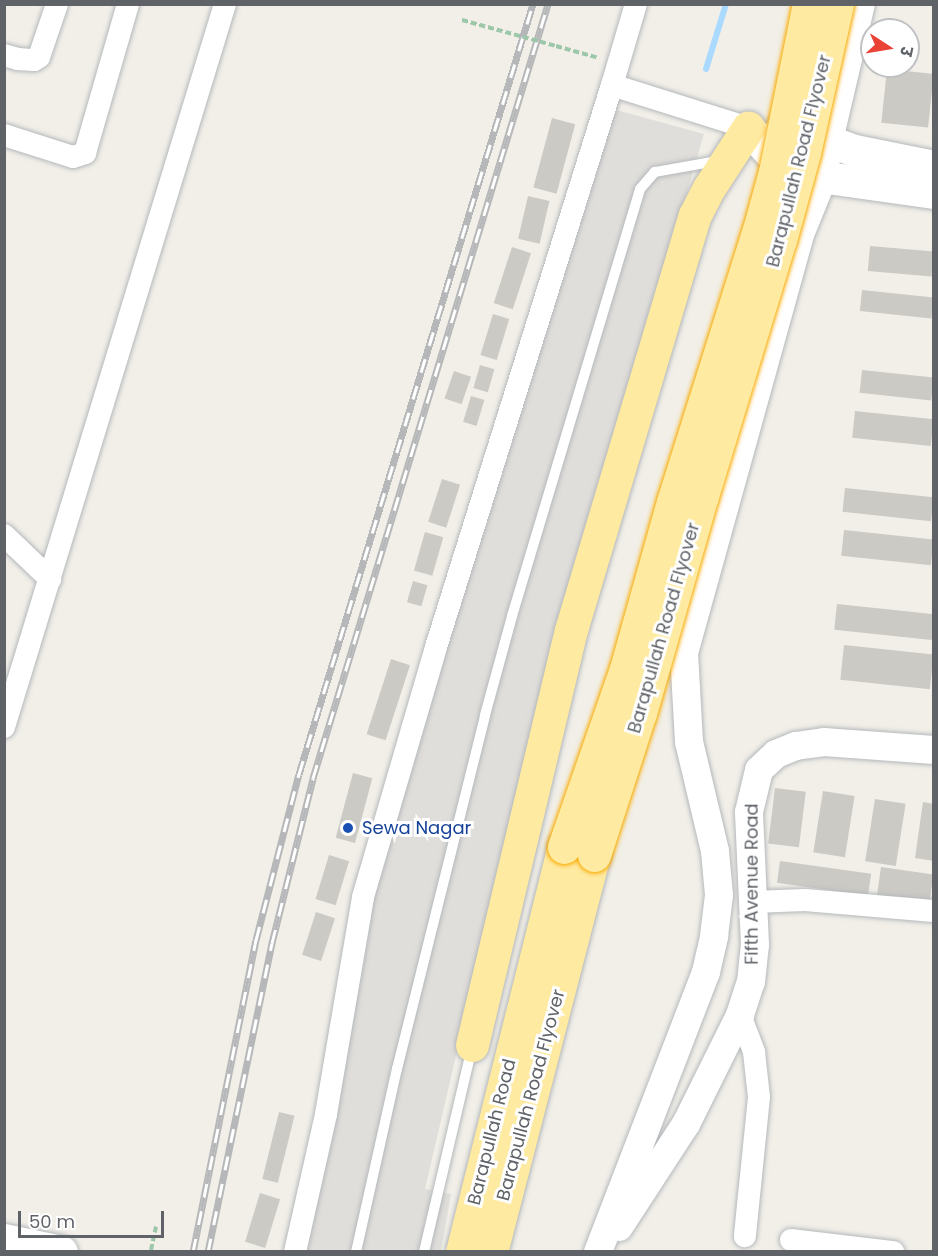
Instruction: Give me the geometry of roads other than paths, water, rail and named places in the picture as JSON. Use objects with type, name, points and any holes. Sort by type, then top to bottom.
[{"type":"highway","name":"Barapullah Road Flyover","points":[[490,1251],[579,851],[626,669],[674,502],[775,172],[809,4]]},
{"type":"highway","name":"Barapullah Road Flyover","points":[[522,1012],[543,929],[640,713],[702,496],[780,240],[804,153],[837,4]]},
{"type":"highway","points":[[472,1045],[574,619],[695,215],[709,188],[748,128]]},
{"type":"highway","points":[[503,917],[543,929]]},
{"type":"highway","points":[[483,1001],[522,1012]]},
{"type":"highway","name":"Barapullah Road","points":[[462,1251],[522,1012]]},
{"type":"main road","points":[[748,128],[799,130],[855,151],[933,166]]},
{"type":"main road","points":[[748,128],[782,166],[808,174],[933,193]]},
{"type":"main road","points":[[4,1240],[62,1251]]},
{"type":"street","points":[[4,55],[34,60],[39,57],[57,4]]},
{"type":"street","points":[[4,135],[73,156],[85,153],[128,4]]},
{"type":"street","points":[[4,727],[225,4]]},
{"type":"street","points":[[295,1251],[326,1114],[363,897],[436,647],[636,4]]},
{"type":"street","points":[[598,1251],[706,972],[714,936],[719,895],[715,851],[689,741],[684,653],[801,232],[808,174],[799,130],[833,4]]},
{"type":"street","points":[[808,174],[829,140],[861,4]]},
{"type":"street","points":[[612,85],[748,128]]},
{"type":"street","points":[[4,536],[50,579]]},
{"type":"street","name":"Fifth Avenue Road","points":[[602,1251],[666,1159],[687,1124],[740,1015],[751,982],[755,945],[749,812],[759,770],[776,754],[796,746],[824,742],[933,750]]},
{"type":"street","points":[[752,902],[805,900],[933,911]]},
{"type":"street","points":[[740,1015],[754,1052],[759,1097],[746,1236]]},
{"type":"street","points":[[791,1240],[892,1251]]},
{"type":"lane","points":[[356,1251],[397,1069],[485,715],[512,616],[640,189],[655,172],[729,159]]},
{"type":"lane","points":[[424,1251],[472,1045]]},
{"type":"waterway","points":[[706,69],[726,4]]},
{"type":"railway","points":[[193,1252],[256,940],[299,774],[533,4]]},
{"type":"railway","points":[[208,1252],[272,943],[313,778],[548,4]]},
{"type":"place","name":"Sewa Nagar","points":[[348,828]]}]
